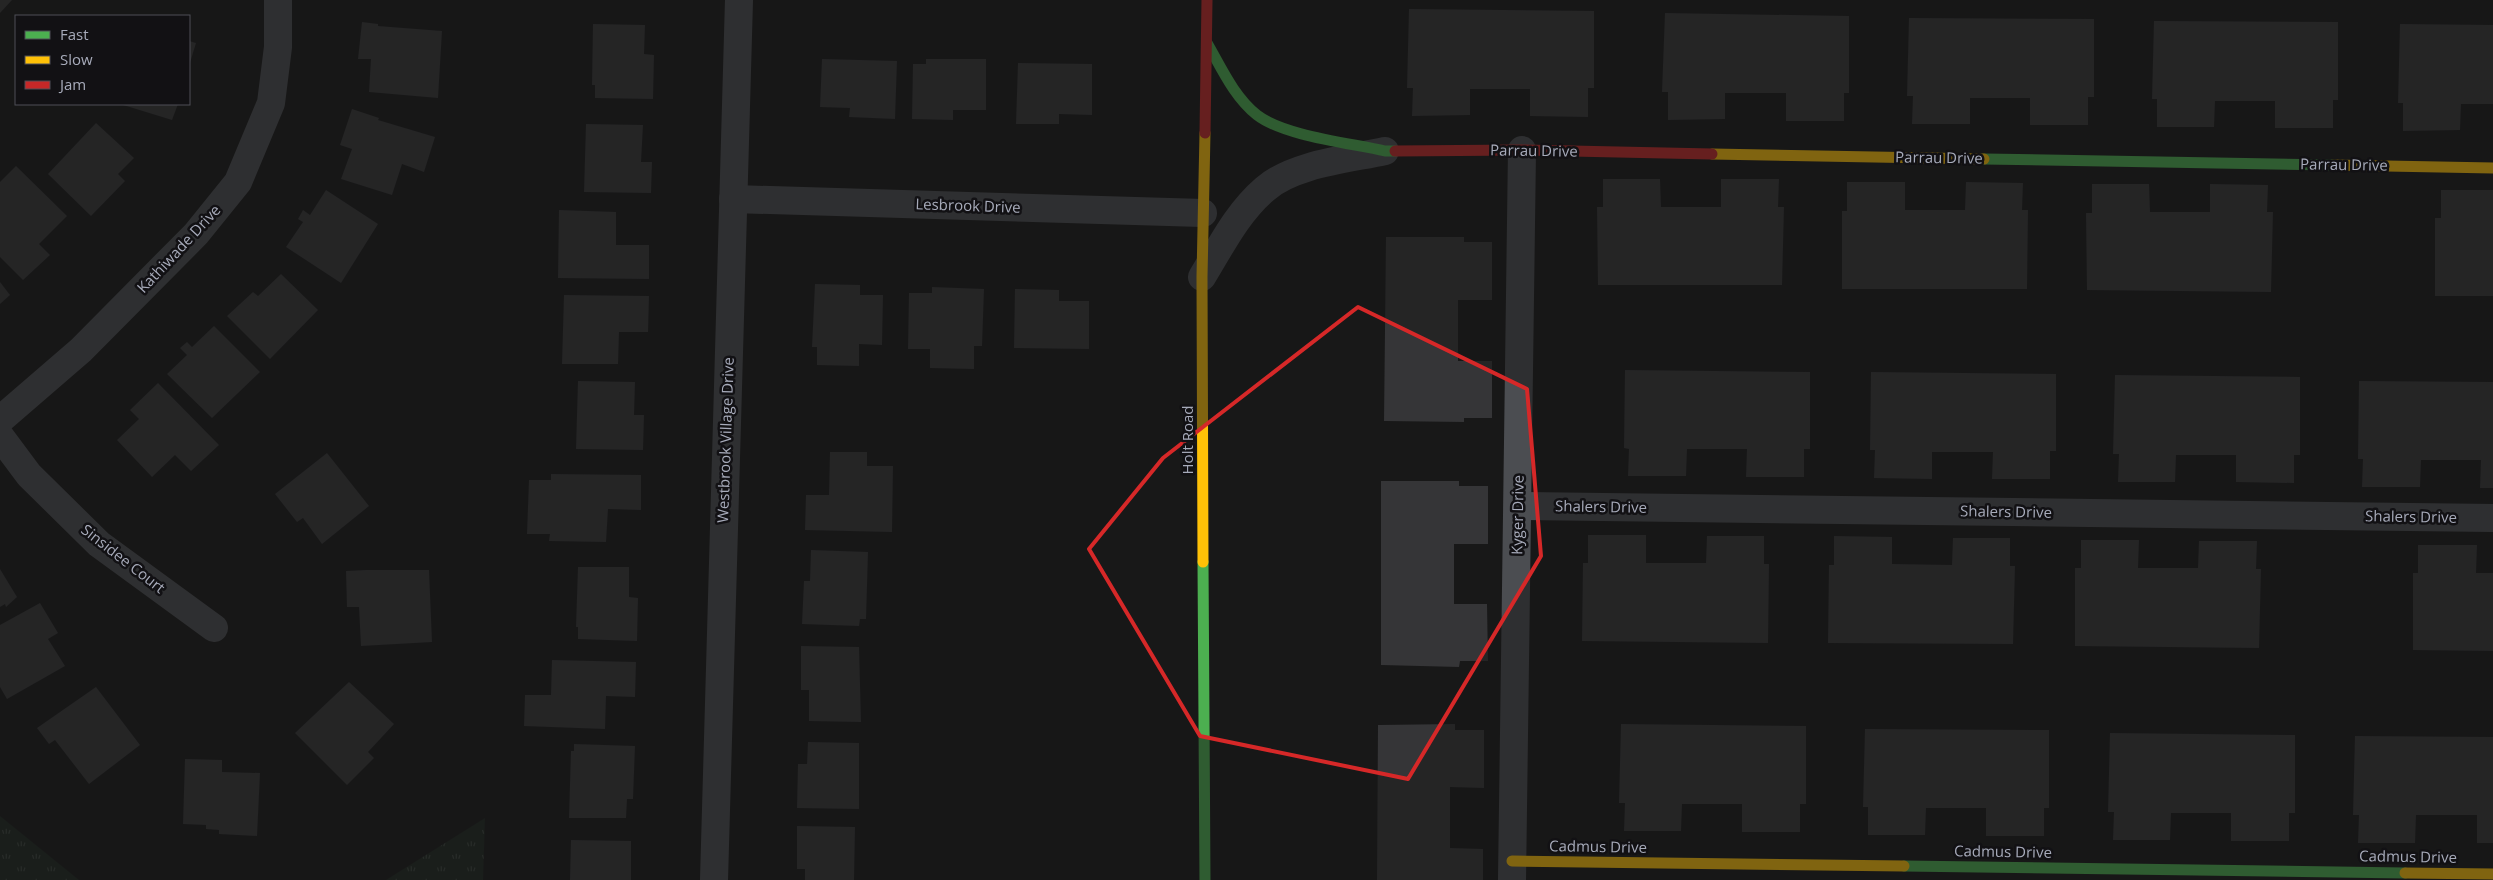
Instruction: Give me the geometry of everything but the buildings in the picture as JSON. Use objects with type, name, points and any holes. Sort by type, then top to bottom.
[{"type":"street","name":"Kathiwade Drive","points":[[0,420],[87,344],[196,234],[238,182],[270,103],[278,47],[278,0]]},
{"type":"street","name":"Westbrook Village Drive","points":[[714,880],[739,0]]},
{"type":"street","name":"Holt Road","points":[[1205,880],[1202,277],[1207,0]]},
{"type":"street","name":"Parrau Drive","points":[[1207,43],[1232,87],[1257,114],[1289,130],[1385,151]]},
{"type":"street","name":"Parrau Drive","points":[[1202,277],[1237,219],[1265,188],[1288,175],[1325,164],[1385,151],[1522,150],[2493,168]]},
{"type":"street","name":"Kyger Drive","points":[[1512,870],[1519,506],[1522,150]]},
{"type":"street","name":"Lesbrook Drive","points":[[733,199],[1203,213]]},
{"type":"street","name":"Sinsidee Court","points":[[0,436],[29,475],[99,544],[214,628]]},
{"type":"street","name":"Shalers Drive","points":[[1519,506],[2493,518]]},
{"type":"street","name":"Cadmus Drive","points":[[1512,870],[2493,874]]},
{"type":"highlighted area","points":[[1358,307],[1527,389],[1541,556],[1408,779],[1200,736],[1089,549],[1163,458]]},
{"type":"green space","points":[[0,816],[79,880],[0,880]]},
{"type":"green space","points":[[485,818],[483,880],[386,880]]},
{"type":"traffic: fast","points":[[1207,43],[1241,100],[1257,115],[1269,122],[1300,134],[1385,151],[1395,151]]},
{"type":"traffic: fast","points":[[1984,159],[2333,165]]},
{"type":"traffic: fast","points":[[1203,562],[1205,880]]},
{"type":"traffic: fast","points":[[1904,866],[2405,873]]},
{"type":"traffic: slow","points":[[1203,562],[1202,277],[1205,133]]},
{"type":"traffic: slow","points":[[1712,154],[1984,159]]},
{"type":"traffic: slow","points":[[2333,165],[2493,168]]},
{"type":"traffic: slow","points":[[1512,861],[1904,866]]},
{"type":"traffic: slow","points":[[2405,873],[2493,874]]},
{"type":"traffic: jam","points":[[1205,133],[1207,0]]},
{"type":"traffic: jam","points":[[1395,151],[1522,150],[1712,154]]}]
